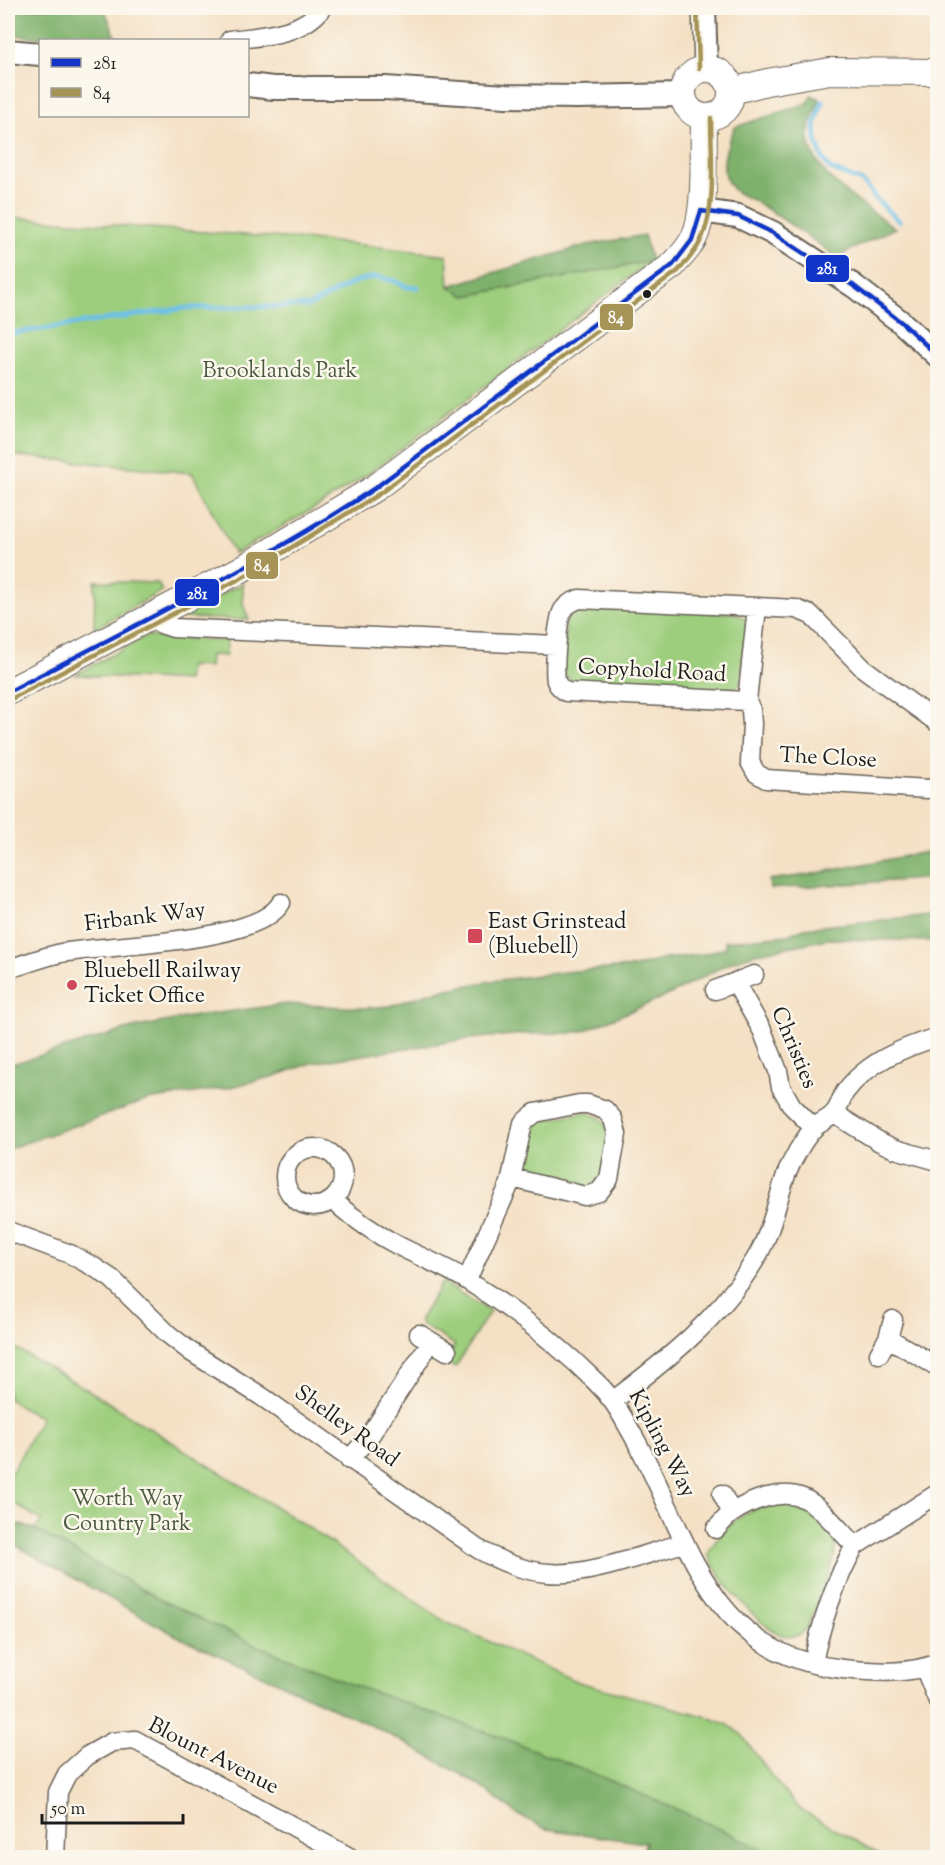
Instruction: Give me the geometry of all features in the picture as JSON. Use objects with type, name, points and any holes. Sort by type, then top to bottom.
[{"type":"main road","points":[[706,68],[718,70],[728,79],[732,91],[729,105],[718,115],[704,118],[693,114],[682,95],[685,82],[693,72],[706,68]]},
{"type":"main road","points":[[732,91],[767,82],[830,71],[938,72]]},
{"type":"main road","points":[[8,692],[240,570],[375,488],[673,265],[688,249],[697,231],[701,211],[704,118]]},
{"type":"street","points":[[237,39],[285,32],[318,13],[322,8]]},
{"type":"street","points":[[704,8],[706,68]]},
{"type":"street","points":[[8,51],[39,54]]},
{"type":"street","points":[[249,85],[273,88],[386,88],[506,96],[682,95]]},
{"type":"street","points":[[701,211],[738,216],[773,233],[863,293],[901,322],[938,356]]},
{"type":"street","name":"Copyhold Road","points":[[579,600],[757,607],[747,701],[566,692],[558,686],[556,680],[556,645],[561,612],[568,604],[579,600]]},
{"type":"street","points":[[757,607],[796,609],[811,615],[863,668],[938,723]]},
{"type":"street","name":"Copyhold Road","points":[[154,614],[161,624],[173,628],[556,645]]},
{"type":"street","name":"The Close","points":[[747,701],[751,710],[752,724],[750,762],[756,773],[766,779],[928,789],[938,786]]},
{"type":"street","name":"Firbank Way","points":[[8,969],[60,953],[223,933],[269,917],[276,912],[281,903]]},
{"type":"street","points":[[715,990],[754,975]]},
{"type":"street","name":"Christies","points":[[735,982],[762,1030],[775,1063],[781,1087],[792,1106],[814,1128]]},
{"type":"street","points":[[614,1400],[670,1358],[700,1330],[739,1284],[756,1259],[771,1226],[787,1174],[814,1128],[835,1113],[845,1092],[875,1064],[894,1053],[938,1037]]},
{"type":"street","points":[[467,1280],[512,1178],[523,1123],[536,1113],[588,1104],[605,1110],[613,1119],[616,1134],[609,1179],[599,1192],[585,1196],[512,1178]]},
{"type":"street","points":[[835,1113],[895,1149],[938,1161]]},
{"type":"street","name":"Kipling Way","points":[[332,1200],[361,1225],[467,1280],[527,1320],[614,1400],[643,1453],[684,1543],[716,1599],[731,1617],[760,1642],[787,1656],[813,1664],[863,1671],[931,1666]]},
{"type":"street","name":"Shelley Road","points":[[8,1231],[70,1254],[112,1279],[168,1334],[191,1352],[261,1396],[478,1549],[522,1569],[548,1573],[573,1573],[684,1543]]},
{"type":"street","points":[[879,1354],[888,1338],[893,1320]]},
{"type":"street","points":[[888,1338],[938,1367]]},
{"type":"street","points":[[349,1460],[371,1434],[432,1343]]},
{"type":"street","points":[[813,1664],[816,1643],[847,1559],[855,1546],[938,1493]]},
{"type":"street","points":[[722,1494],[732,1513]]},
{"type":"street","points":[[716,1529],[732,1513],[760,1499],[781,1494],[803,1498],[816,1507],[855,1546]]},
{"type":"street","points":[[931,1666],[938,1701]]},
{"type":"street","name":"Blount Avenue","points":[[55,1857],[58,1792],[68,1774],[87,1755],[112,1742],[135,1740],[351,1857]]},
{"type":"green space","points":[[8,8],[104,8],[117,39],[39,38],[8,34]]},
{"type":"green space","points":[[811,95],[820,99],[809,130],[810,145],[816,160],[840,187],[895,228],[837,257],[777,215],[734,191],[724,170],[727,148],[735,127],[808,103]]},
{"type":"green space","name":"Brooklands Park","points":[[8,217],[335,242],[447,255],[449,286],[466,296],[651,261],[368,474],[320,505],[234,554],[192,473],[8,455]]},
{"type":"green space","points":[[644,235],[651,261],[465,296],[449,286],[587,245]]},
{"type":"green space","points":[[95,581],[158,583],[162,591],[94,629]]},
{"type":"green space","points":[[243,584],[243,603],[249,620],[182,618],[183,615]]},
{"type":"green space","points":[[586,606],[734,613],[741,616],[747,621],[741,680],[738,686],[732,690],[581,686],[566,676],[563,667],[566,622],[571,614]]},
{"type":"green space","points":[[146,636],[227,641],[226,656],[210,655],[209,667],[189,666],[187,681],[75,675]]},
{"type":"green space","points":[[937,850],[937,878],[770,889],[769,880]]},
{"type":"green space","points":[[937,914],[937,941],[828,939],[758,953],[733,961],[667,996],[583,1031],[468,1039],[312,1063],[275,1076],[227,1088],[148,1100],[8,1149],[8,1065],[132,1028],[195,1016],[286,1004],[364,1008],[390,1006],[432,992],[491,981],[573,971],[635,967],[664,959],[704,954],[726,947],[725,941],[788,935],[804,928]]},
{"type":"green space","points":[[585,1112],[597,1116],[605,1123],[609,1131],[602,1176],[591,1189],[533,1175],[525,1162],[524,1148],[528,1134],[536,1122]]},
{"type":"green space","points":[[442,1282],[490,1311],[455,1368],[445,1362],[455,1345],[419,1321]]},
{"type":"green space","name":"Worth Way Country Park","points":[[8,1344],[90,1391],[306,1526],[446,1622],[578,1682],[708,1717],[728,1725],[742,1735],[773,1778],[800,1809],[884,1857],[688,1857],[642,1853],[645,1843],[546,1828],[518,1815],[461,1774],[377,1728],[175,1634],[8,1541],[8,1521],[34,1529],[42,1521],[8,1499],[8,1479],[41,1418],[8,1399]]},
{"type":"green space","points":[[788,1502],[801,1507],[815,1518],[827,1529],[836,1544],[829,1573],[807,1628],[801,1634],[792,1636],[776,1632],[753,1614],[720,1576],[708,1554],[723,1533],[743,1515],[761,1507]]},
{"type":"green space","points":[[8,1521],[34,1529],[161,1600],[256,1645],[351,1684],[583,1769],[699,1819],[779,1857],[688,1858],[642,1854],[646,1843],[546,1829],[518,1815],[461,1774],[377,1728],[175,1635],[8,1541]]},
{"type":"waterway","points":[[823,101],[815,124],[816,140],[822,157],[830,169],[861,181],[899,221]]},
{"type":"waterway","points":[[8,334],[185,308],[309,306],[356,281],[377,277],[395,281],[407,287],[418,287]]},
{"type":"transit line","name":"84","points":[[697,8],[699,68]]},
{"type":"transit line","name":"84","points":[[11,699],[243,577],[379,494],[678,271],[699,244],[706,227],[712,180],[711,118]]},
{"type":"transit line","name":"281","points":[[701,211],[738,216],[773,233],[854,286],[901,322],[938,356]]},
{"type":"transit line","name":"281","points":[[8,692],[240,569],[375,488],[673,265],[692,240],[701,211]]},
{"type":"place","name":"East Grinstead (Bluebell)","points":[[475,936]]},
{"type":"place","name":"Bluebell Railway Ticket Office","points":[[72,985]]}]
